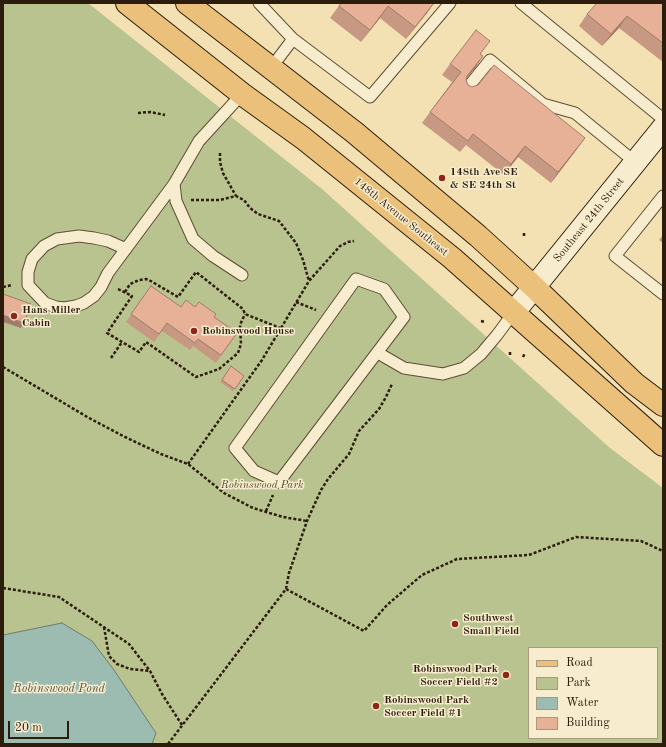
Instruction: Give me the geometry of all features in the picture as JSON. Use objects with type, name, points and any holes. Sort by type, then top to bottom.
[{"type":"main road","name":"148th Avenue Southeast","points":[[127,3],[242,94],[303,138],[452,258],[663,445]]},
{"type":"main road","points":[[186,3],[365,141],[478,236],[634,382],[663,405]]},
{"type":"street","name":"Southeast 24th Street","points":[[514,312],[663,128]]},
{"type":"lane","points":[[259,3],[293,39],[370,97],[450,3]]},
{"type":"lane","points":[[521,3],[663,119]]},
{"type":"lane","points":[[271,68],[293,39]]},
{"type":"lane","points":[[465,91],[490,60],[542,104],[575,113],[635,162]]},
{"type":"lane","points":[[126,249],[119,245],[97,238],[79,236],[57,239],[44,246],[32,259],[28,272],[28,285],[45,303],[64,308],[80,305],[94,296],[126,249],[174,184],[199,141],[242,94]]},
{"type":"lane","points":[[174,184],[176,201],[193,239],[213,256],[242,275]]},
{"type":"lane","points":[[663,196],[615,256],[663,294]]},
{"type":"lane","points":[[356,279],[384,289],[404,317],[378,353],[279,482],[254,471],[235,448],[356,279]]},
{"type":"lane","points":[[378,353],[404,368],[444,374],[464,368],[481,354],[497,336],[514,312]]},
{"type":"path","points":[[138,112],[150,112],[165,115]]},
{"type":"path","points":[[220,153],[220,162],[224,173],[236,196],[244,200],[250,208],[258,214],[278,221],[296,243],[309,281]]},
{"type":"path","points":[[176,201],[220,200],[236,196]]},
{"type":"path","points":[[524,233],[524,238]]},
{"type":"path","points":[[188,464],[262,360],[309,281],[340,246],[354,241]]},
{"type":"path","points":[[245,314],[240,325],[241,344],[238,353],[219,369],[196,377],[146,342],[139,352],[107,333],[132,296],[125,292],[130,284],[139,280],[149,280],[178,297],[196,272],[243,309],[245,314],[280,328]]},
{"type":"path","points":[[296,302],[306,306]]},
{"type":"path","points":[[481,321],[485,322]]},
{"type":"path","points":[[111,358],[122,342]]},
{"type":"path","points":[[523,357],[525,352]]},
{"type":"path","points":[[3,367],[89,418],[125,437],[188,464],[224,493],[253,508],[284,517],[307,521]]},
{"type":"path","points":[[168,744],[286,589],[289,573],[307,521],[321,490],[328,479],[349,454],[359,431],[379,409],[392,384]]},
{"type":"path","points":[[286,589],[364,631],[387,605],[422,575],[457,559],[529,555],[576,537],[641,541],[663,551]]},
{"type":"path","points":[[3,588],[59,597],[129,644],[150,671],[162,694],[182,725]]},
{"type":"path","points":[[104,627],[109,656],[117,664],[130,669],[150,671]]},
{"type":"green space","name":"Robinswood Park","points":[[3,3],[88,3],[322,189],[610,448],[663,488],[663,744],[3,744]]},
{"type":"water","name":"Robinswood Pond","points":[[62,623],[92,641],[114,670],[156,733],[152,744],[3,744],[3,635]]},
{"type":"building","points":[[341,3],[434,3],[415,27],[388,6],[370,30],[339,6]]},
{"type":"building","points":[[597,3],[663,3],[663,43],[627,16],[611,34],[587,14]]},
{"type":"building","points":[[476,30],[490,41],[480,54],[483,56],[467,76],[466,80],[468,85],[472,87],[478,85],[494,65],[585,138],[558,172],[525,146],[511,164],[473,134],[468,141],[430,112],[461,72],[450,64]]},
{"type":"building","name":"Robinswood House","points":[[151,286],[181,307],[186,300],[195,307],[199,302],[216,314],[214,317],[237,333],[221,355],[198,339],[195,343],[167,323],[159,334],[131,314]]},
{"type":"building","name":"Hans Miller Cabin","points":[[3,294],[31,304],[24,323],[3,315]]},
{"type":"building","points":[[231,366],[244,376],[235,389],[222,380]]},
{"type":"place","name":"148th Ave SE & SE 24th St","points":[[442,178]]},
{"type":"place","name":"Hans Miller Cabin","points":[[14,316]]},
{"type":"place","name":"Robinswood House","points":[[194,331]]},
{"type":"place","name":"Southwest Small Field","points":[[455,624]]},
{"type":"place","name":"Robinswood Park Soccer Field #2","points":[[506,675]]},
{"type":"place","name":"Robinswood Park Soccer Field #1","points":[[376,706]]}]
